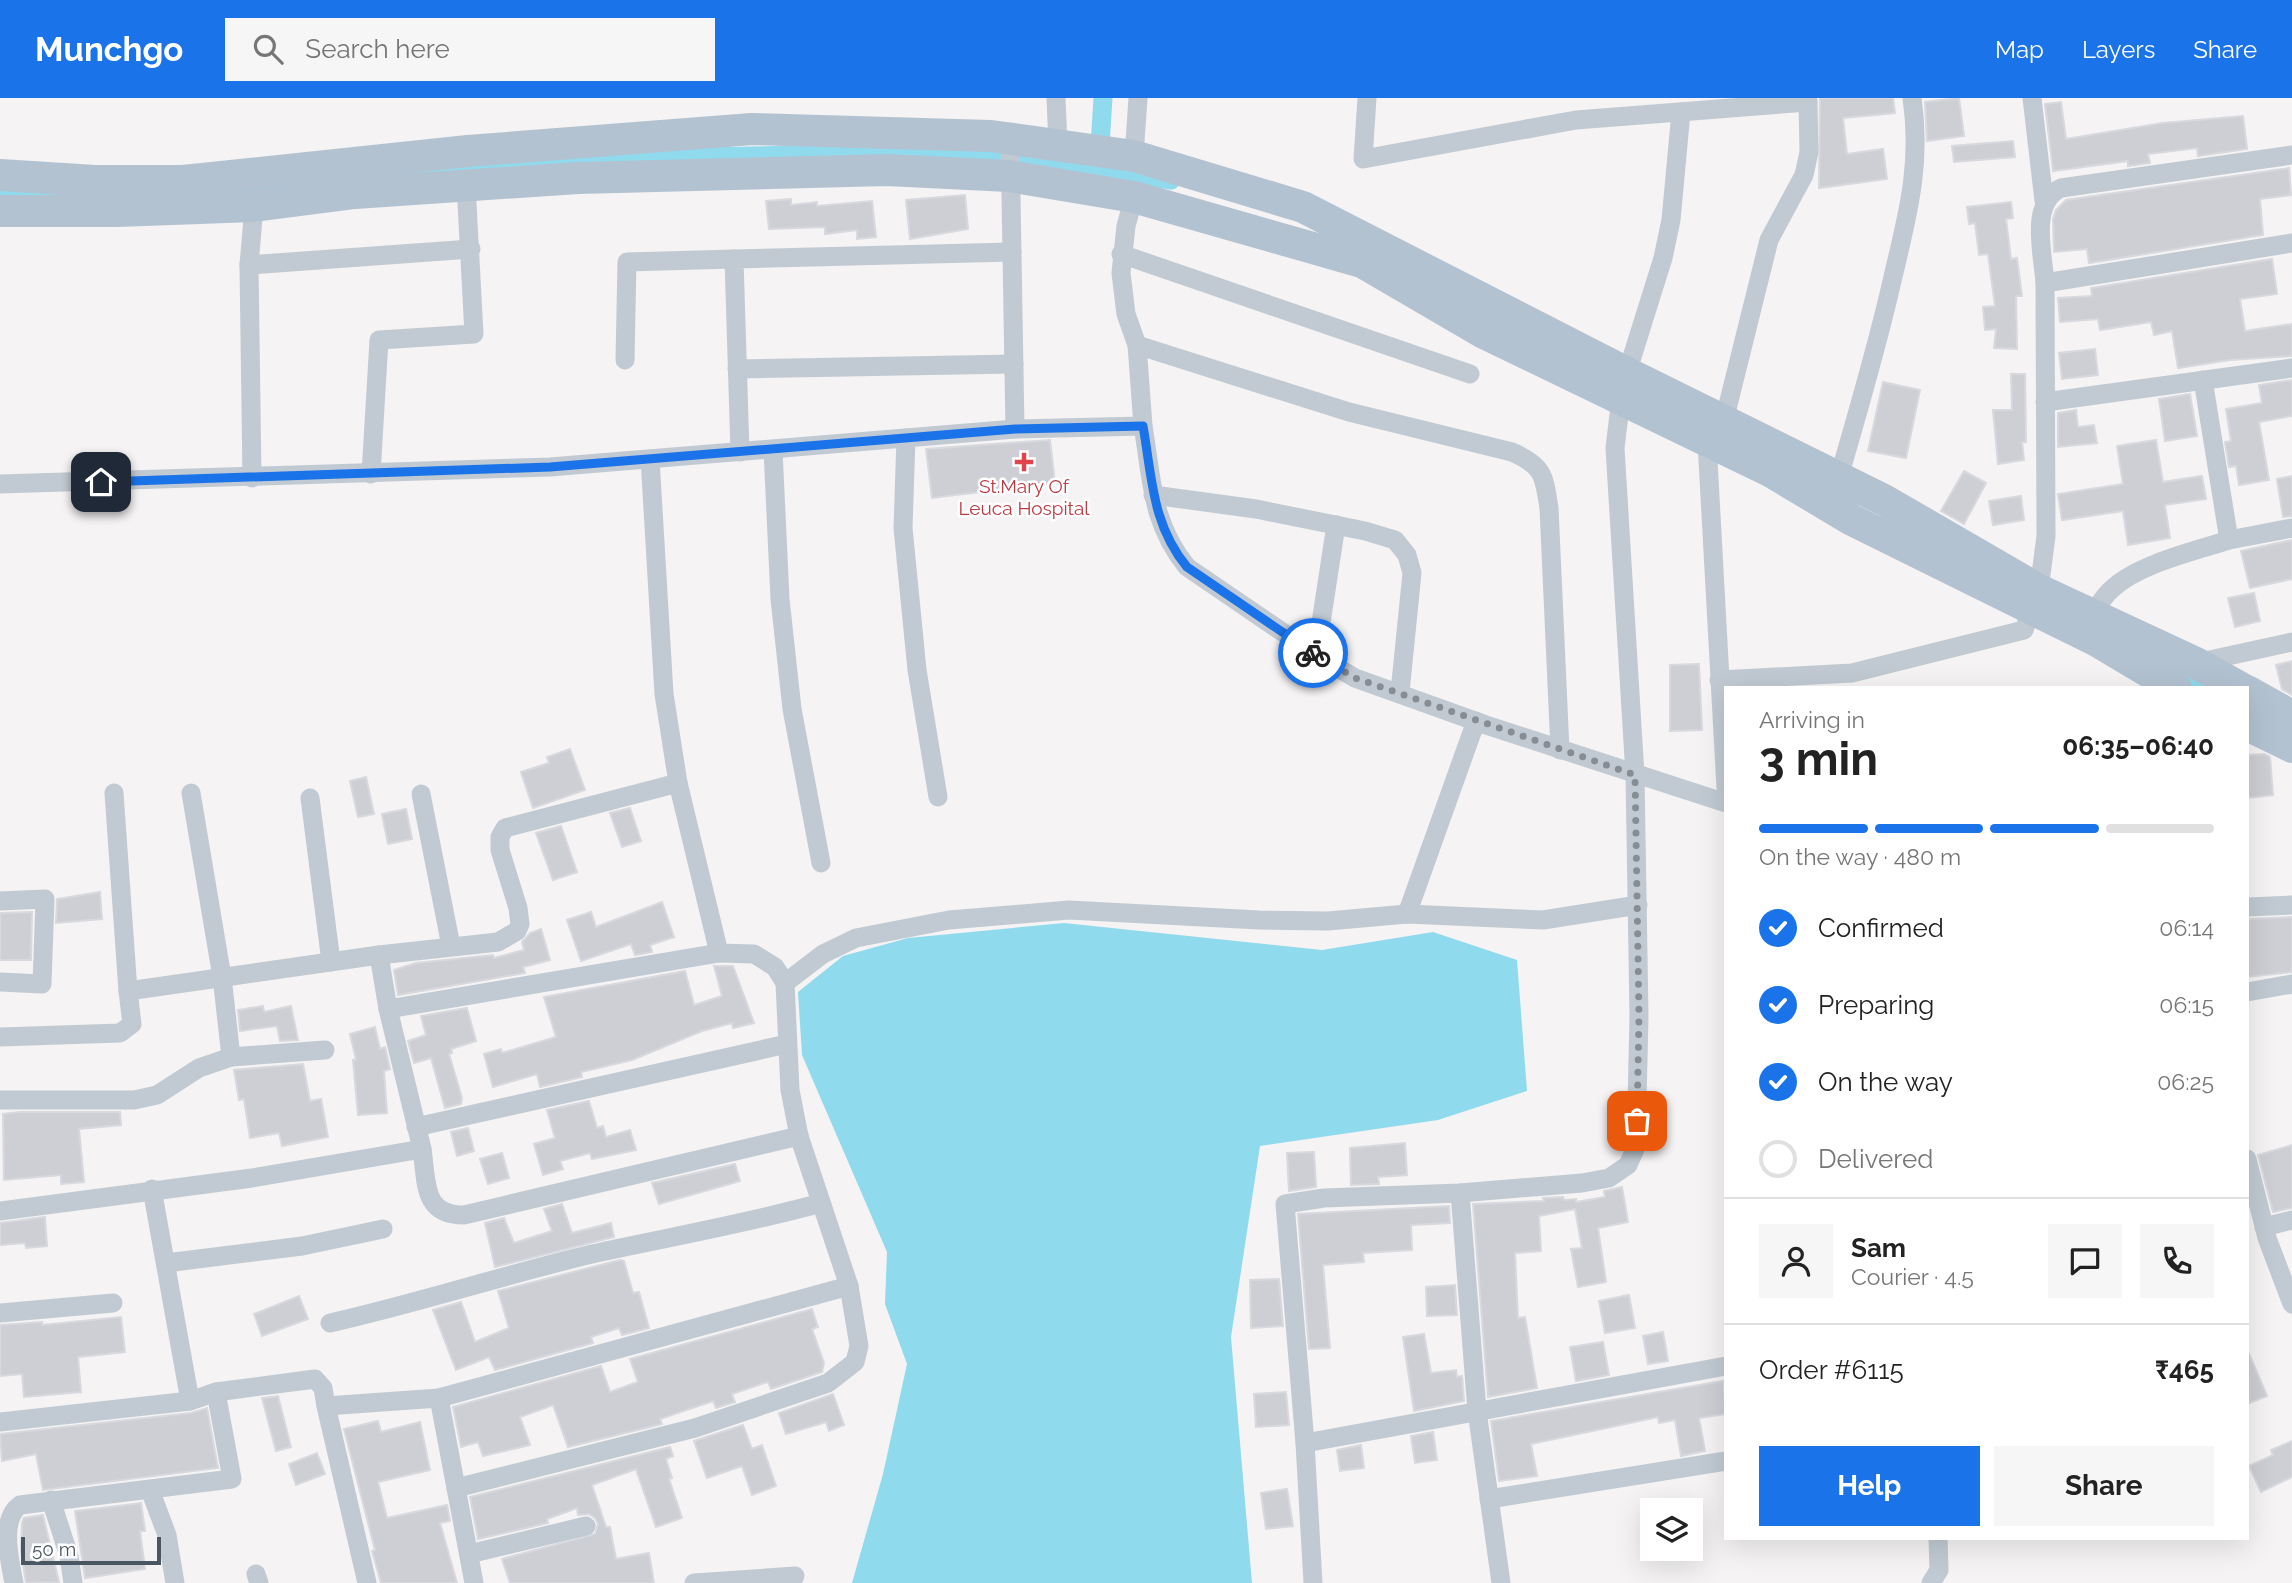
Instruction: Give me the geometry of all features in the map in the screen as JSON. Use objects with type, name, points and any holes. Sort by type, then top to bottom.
[{"type":"main road","points":[[0,176],[95,181],[183,181],[468,151],[751,129],[1009,156],[1134,197],[1362,262],[1482,332],[1624,385]]},
{"type":"main road","points":[[0,211],[117,211],[254,206],[355,193],[466,185],[592,178],[887,170],[1009,156],[1058,145],[1111,153],[1303,206],[1624,385],[1715,431],[1839,477],[2173,686]]},
{"type":"main road","points":[[1715,431],[1770,471],[1852,520],[2035,600],[2092,616],[2215,680]]},
{"type":"main road","points":[[2249,692],[2292,716]]},
{"type":"main road","points":[[2249,726],[2292,747]]},
{"type":"street","points":[[1056,98],[1058,145]]},
{"type":"street","points":[[1111,153],[1138,98]]},
{"type":"street","points":[[1367,98],[1363,159],[1576,120],[1808,100],[1810,152],[1804,175],[1769,240],[1715,431],[1719,680],[1724,757]]},
{"type":"street","points":[[1839,477],[1877,347],[1912,196],[1917,165],[1912,98]]},
{"type":"street","points":[[1719,680],[1852,673],[2024,630],[2035,600],[2046,536],[2045,283],[2041,209],[2044,201],[2032,98]]},
{"type":"street","points":[[1313,1583],[1305,1443],[1285,1203],[1324,1198],[1460,1193],[1582,1183],[1609,1178],[1628,1165],[1636,1147],[1638,905],[1635,775],[1615,448],[1624,385],[1663,258],[1671,220],[1681,112]]},
{"type":"street","points":[[2044,201],[2061,188],[2292,155]]},
{"type":"street","points":[[1009,156],[1015,429]]},
{"type":"street","points":[[372,474],[379,340],[474,334],[466,185]]},
{"type":"street","points":[[1134,197],[1121,254],[1126,314],[1137,345],[1143,426],[1153,495],[1162,529],[1171,548],[1187,567],[1316,655],[1355,678],[1560,750],[1724,802]]},
{"type":"street","points":[[252,478],[249,265],[254,206]]},
{"type":"street","points":[[2045,283],[2292,243]]},
{"type":"street","points":[[249,265],[471,249]]},
{"type":"street","points":[[625,360],[627,262],[1012,253]]},
{"type":"street","points":[[1121,254],[1470,374]]},
{"type":"street","points":[[734,259],[740,452]]},
{"type":"street","points":[[1137,345],[1349,412],[1512,452],[1529,460],[1541,470],[1549,509],[1560,750]]},
{"type":"street","points":[[737,369],[1014,365]]},
{"type":"street","points":[[2045,402],[2292,368]]},
{"type":"street","points":[[2203,380],[2229,540]]},
{"type":"street","points":[[0,484],[550,467],[1015,429],[1143,426]]},
{"type":"street","points":[[906,438],[903,528],[917,670],[938,797]]},
{"type":"street","points":[[773,450],[780,599],[792,709],[821,863]]},
{"type":"street","points":[[650,459],[664,694],[678,783],[719,953]]},
{"type":"street","points":[[1153,495],[1256,509],[1395,540],[1406,555],[1412,573],[1400,692]]},
{"type":"street","points":[[1316,655],[1336,525]]},
{"type":"street","points":[[2092,616],[2106,594],[2120,582],[2173,558],[2229,540],[2292,528]]},
{"type":"street","points":[[2215,680],[2292,642]]},
{"type":"street","points":[[1407,914],[1476,721]]},
{"type":"street","points":[[128,991],[379,955],[498,942],[517,931],[520,924],[518,908],[500,850],[500,837],[505,828],[678,783]]},
{"type":"street","points":[[0,1037],[120,1033],[132,1024],[114,793]]},
{"type":"street","points":[[191,793],[222,977],[230,1057]]},
{"type":"street","points":[[421,794],[451,946]]},
{"type":"street","points":[[310,798],[331,962]]},
{"type":"street","points":[[0,901],[45,900],[42,984],[0,982]]},
{"type":"street","points":[[785,983],[823,954],[856,938],[950,920],[1069,910],[1171,918],[1301,920],[1407,914],[1543,919],[1638,905]]},
{"type":"street","points":[[2249,907],[2292,905]]},
{"type":"street","points":[[388,1009],[719,953],[754,954],[775,967],[785,983],[790,1090],[799,1136],[849,1286],[859,1346],[855,1362],[828,1383],[695,1427],[456,1488]]},
{"type":"street","points":[[379,955],[388,1009],[422,1150],[428,1192],[435,1207],[446,1215],[464,1215],[799,1136]]},
{"type":"street","points":[[2249,992],[2292,984]]},
{"type":"street","points":[[416,1127],[787,1044]]},
{"type":"street","points":[[0,1100],[134,1100],[157,1096],[199,1068],[230,1057],[325,1050]]},
{"type":"street","points":[[0,1211],[252,1178],[422,1150]]},
{"type":"street","points":[[2249,1172],[2264,1227],[2292,1304]]},
{"type":"street","points":[[152,1189],[190,1401]]},
{"type":"street","points":[[1460,1193],[1477,1411],[1501,1583]]},
{"type":"street","points":[[330,1323],[414,1304],[591,1255],[756,1221],[821,1203]]},
{"type":"street","points":[[2264,1227],[2292,1220]]},
{"type":"street","points":[[166,1263],[302,1246],[383,1229]]},
{"type":"street","points":[[326,1406],[439,1398],[849,1286]]},
{"type":"street","points":[[0,1313],[113,1303]]},
{"type":"street","points":[[1305,1443],[1724,1366]]},
{"type":"street","points":[[0,1422],[190,1401],[216,1392],[315,1379],[323,1388],[367,1583]]},
{"type":"street","points":[[14,1583],[4,1530],[5,1518],[10,1510],[20,1505],[232,1479],[216,1392]]},
{"type":"street","points":[[439,1398],[474,1583]]},
{"type":"street","points":[[1489,1499],[1724,1461]]},
{"type":"street","points":[[150,1490],[167,1535],[175,1583]]},
{"type":"street","points":[[51,1500],[69,1556],[73,1583]]},
{"type":"street","points":[[469,1554],[586,1526]]},
{"type":"street","points":[[1931,1583],[1939,1570],[1938,1540]]},
{"type":"street","points":[[694,1583],[795,1576]]},
{"type":"water","points":[[1064,923],[1322,950],[1433,932],[1517,960],[1527,1091],[1438,1120],[1260,1146],[1231,1337],[1252,1583],[852,1583],[883,1474],[907,1364],[885,1304],[887,1252],[802,1055],[798,992],[843,956],[908,938]]},
{"type":"building","points":[[1820,98],[1893,98],[1895,113],[1843,118],[1847,154],[1883,149],[1887,179],[1819,188]]},
{"type":"building","points":[[1959,98],[1964,136],[1927,141],[1925,102]]},
{"type":"building","points":[[2061,102],[2066,139],[2163,123],[2243,116],[2247,149],[2198,156],[2197,148],[2148,154],[2150,163],[2128,166],[2128,161],[2053,171],[2045,104]]},
{"type":"building","points":[[2013,141],[2015,157],[1954,162],[1952,146]]},
{"type":"building","points":[[2289,168],[2291,195],[2260,199],[2263,235],[2089,263],[2087,249],[2054,252],[2053,219],[2056,210],[2066,200]]},
{"type":"building","points":[[965,195],[968,229],[910,239],[906,200]]},
{"type":"building","points":[[791,199],[791,205],[817,202],[817,206],[872,201],[876,237],[857,239],[857,230],[825,234],[825,227],[769,229],[766,201]]},
{"type":"building","points":[[2011,202],[2013,218],[2006,219],[2011,259],[2017,258],[2022,296],[2016,296],[2017,349],[1994,348],[1996,329],[1985,330],[1983,307],[1995,306],[1988,254],[1979,255],[1975,223],[1969,224],[1967,207]]},
{"type":"building","points":[[2272,259],[2277,294],[2240,299],[2245,331],[2292,324],[2292,356],[2230,360],[2178,368],[2172,331],[2154,335],[2151,322],[2100,330],[2098,319],[2060,322],[2058,298],[2092,296],[2091,288]]},
{"type":"building","points":[[2095,349],[2098,375],[2062,379],[2059,353]]},
{"type":"building","points":[[2011,374],[2025,374],[2026,442],[2022,442],[2024,460],[1998,464],[1993,410],[2012,410]]},
{"type":"building","points":[[2292,380],[2292,416],[2259,422],[2269,480],[2239,485],[2236,466],[2229,467],[2225,442],[2231,441],[2226,409],[2262,403],[2259,385]]},
{"type":"building","points":[[1883,382],[1920,390],[1906,458],[1868,451]]},
{"type":"building","points":[[2190,394],[2197,436],[2165,441],[2159,399]]},
{"type":"building","points":[[2076,410],[2078,427],[2094,425],[2097,443],[2058,447],[2058,413]]},
{"type":"building","points":[[1050,440],[1055,483],[932,498],[926,449]]},
{"type":"building","points":[[2156,440],[2163,482],[2202,476],[2206,499],[2165,505],[2170,538],[2128,545],[2123,511],[2062,520],[2058,494],[2123,484],[2117,446]]},
{"type":"building","points":[[1964,471],[1986,483],[1964,524],[1941,511]]},
{"type":"building","points":[[2292,476],[2292,516],[2283,517],[2277,479]]},
{"type":"building","points":[[2021,496],[2024,520],[1993,525],[1989,501]]},
{"type":"building","points":[[2292,540],[2292,579],[2250,588],[2241,551]]},
{"type":"building","points":[[2254,593],[2260,621],[2235,627],[2228,598]]},
{"type":"building","points":[[2292,661],[2292,695],[2282,689],[2276,665]]},
{"type":"building","points":[[1699,664],[1702,730],[1670,731],[1670,665]]},
{"type":"building","points":[[570,749],[585,790],[533,808],[521,772],[549,763],[547,757]]},
{"type":"building","points":[[2265,754],[2270,757],[2273,795],[2249,798],[2249,755]]},
{"type":"building","points":[[366,777],[374,814],[358,817],[350,781]]},
{"type":"building","points":[[630,808],[641,841],[622,847],[610,813]]},
{"type":"building","points":[[406,809],[412,839],[388,844],[382,814]]},
{"type":"building","points":[[561,826],[577,872],[553,880],[536,833]]},
{"type":"building","points":[[100,892],[102,919],[56,923],[57,899]]},
{"type":"building","points":[[662,902],[674,937],[650,945],[652,952],[635,955],[631,944],[581,961],[567,920],[591,912],[596,927]]},
{"type":"building","points":[[32,912],[31,960],[0,960],[0,913]]},
{"type":"building","points":[[2292,917],[2292,972],[2249,977],[2249,919]]},
{"type":"building","points":[[541,929],[550,960],[523,967],[525,973],[398,995],[394,970],[416,963],[493,955],[494,958],[524,950],[522,942],[530,933]]},
{"type":"building","points":[[714,966],[733,966],[754,1023],[733,1028],[732,1023],[702,1031],[632,1060],[581,1072],[582,1077],[540,1087],[537,1074],[493,1087],[484,1054],[501,1049],[502,1053],[556,1037],[544,997],[685,971],[694,1005],[722,996]]},
{"type":"building","points":[[263,1006],[264,1012],[291,1006],[298,1040],[280,1041],[277,1026],[240,1031],[238,1010]]},
{"type":"building","points":[[467,1008],[476,1041],[451,1049],[452,1053],[449,1054],[462,1098],[461,1104],[445,1108],[431,1058],[414,1063],[408,1041],[426,1035],[421,1016]]},
{"type":"building","points":[[375,1027],[380,1049],[385,1047],[390,1069],[384,1071],[387,1113],[358,1115],[353,1060],[356,1060],[350,1034]]},
{"type":"building","points":[[303,1064],[310,1101],[321,1099],[328,1137],[282,1146],[279,1133],[250,1138],[244,1099],[239,1100],[234,1070]]},
{"type":"building","points":[[589,1101],[597,1128],[603,1126],[606,1137],[630,1130],[636,1150],[592,1159],[590,1153],[560,1161],[563,1169],[543,1175],[534,1144],[555,1138],[547,1110]]},
{"type":"building","points":[[120,1112],[121,1125],[79,1129],[84,1182],[61,1184],[61,1175],[4,1180],[3,1114]]},
{"type":"building","points":[[468,1128],[474,1151],[457,1156],[451,1132]]},
{"type":"building","points":[[1405,1143],[1407,1175],[1378,1177],[1379,1184],[1351,1185],[1350,1148]]},
{"type":"building","points":[[2292,1145],[2292,1208],[2273,1212],[2258,1155]]},
{"type":"building","points":[[1314,1152],[1316,1187],[1289,1191],[1287,1153]]},
{"type":"building","points":[[502,1153],[509,1178],[488,1184],[480,1159]]},
{"type":"building","points":[[735,1164],[740,1181],[659,1204],[652,1183]]},
{"type":"building","points":[[1622,1187],[1628,1222],[1598,1228],[1606,1282],[1578,1287],[1571,1249],[1582,1248],[1575,1209],[1539,1216],[1541,1251],[1515,1253],[1518,1318],[1525,1317],[1537,1388],[1488,1397],[1473,1204],[1544,1201],[1543,1198],[1563,1197],[1564,1200],[1576,1199],[1576,1202],[1605,1197],[1604,1191]]},
{"type":"building","points":[[562,1204],[572,1233],[611,1223],[614,1237],[495,1267],[485,1223],[504,1218],[514,1243],[552,1231],[544,1209]]},
{"type":"building","points":[[1449,1206],[1450,1223],[1411,1225],[1412,1250],[1363,1253],[1364,1262],[1323,1265],[1330,1348],[1309,1349],[1298,1214]]},
{"type":"building","points":[[45,1217],[47,1246],[26,1248],[25,1243],[0,1245],[0,1223]]},
{"type":"building","points":[[624,1261],[633,1293],[639,1292],[649,1328],[622,1335],[619,1328],[591,1337],[593,1343],[495,1370],[489,1357],[456,1370],[433,1310],[461,1302],[475,1342],[509,1328],[498,1291]]},
{"type":"building","points":[[1279,1279],[1283,1326],[1251,1328],[1250,1280]]},
{"type":"building","points":[[1455,1285],[1457,1315],[1427,1316],[1426,1287]]},
{"type":"building","points":[[1629,1295],[1635,1328],[1605,1333],[1599,1301]]},
{"type":"building","points":[[299,1296],[308,1319],[262,1336],[254,1314]]},
{"type":"building","points":[[812,1309],[818,1327],[812,1329],[824,1363],[822,1372],[771,1389],[768,1382],[761,1384],[732,1394],[735,1402],[716,1408],[713,1401],[660,1419],[662,1424],[568,1447],[553,1405],[520,1417],[530,1445],[483,1456],[478,1442],[461,1447],[453,1407],[601,1366],[610,1392],[638,1382],[630,1359]]},
{"type":"building","points":[[121,1317],[125,1352],[78,1357],[81,1392],[24,1397],[22,1374],[0,1376],[0,1325],[42,1322],[42,1325]]},
{"type":"building","points":[[1663,1332],[1668,1361],[1648,1364],[1643,1336]]},
{"type":"building","points":[[1424,1334],[1431,1373],[1456,1370],[1457,1377],[1462,1376],[1464,1401],[1414,1411],[1403,1337]]},
{"type":"building","points":[[1603,1342],[1609,1375],[1576,1381],[1570,1347]]},
{"type":"building","points":[[2249,1354],[2267,1396],[2249,1403]]},
{"type":"building","points":[[1723,1381],[1724,1414],[1699,1418],[1705,1451],[1681,1456],[1675,1420],[1659,1423],[1658,1417],[1531,1444],[1537,1476],[1499,1481],[1491,1421]]},
{"type":"building","points":[[1286,1392],[1289,1425],[1256,1427],[1254,1394]]},
{"type":"building","points":[[833,1394],[844,1425],[829,1431],[826,1422],[786,1434],[779,1413]]},
{"type":"building","points":[[278,1396],[291,1447],[276,1451],[262,1398]]},
{"type":"building","points":[[207,1408],[218,1468],[43,1490],[36,1454],[2,1461],[0,1434],[191,1413]]},
{"type":"building","points":[[378,1421],[381,1432],[420,1422],[430,1470],[378,1482],[387,1518],[447,1505],[450,1521],[440,1523],[457,1583],[381,1583],[344,1429]]},
{"type":"building","points":[[743,1425],[752,1449],[762,1445],[776,1486],[752,1495],[742,1466],[707,1478],[694,1441]]},
{"type":"building","points":[[1433,1432],[1437,1460],[1415,1463],[1411,1436]]},
{"type":"building","points":[[2292,1441],[2292,1477],[2261,1492],[2249,1466],[2273,1455],[2271,1450]]},
{"type":"building","points":[[1361,1445],[1364,1468],[1340,1471],[1337,1450]]},
{"type":"building","points":[[670,1447],[673,1456],[666,1459],[672,1478],[669,1479],[682,1518],[656,1527],[636,1469],[592,1485],[606,1527],[610,1527],[616,1559],[649,1553],[654,1583],[510,1583],[502,1559],[595,1534],[598,1524],[595,1518],[589,1514],[578,1515],[577,1508],[547,1519],[548,1523],[478,1539],[470,1497]]},
{"type":"building","points":[[317,1453],[325,1474],[296,1485],[289,1464]]},
{"type":"building","points":[[1287,1489],[1293,1526],[1266,1529],[1261,1493]]},
{"type":"building","points":[[141,1503],[145,1531],[140,1531],[145,1569],[85,1578],[75,1511]]},
{"type":"building","points":[[43,1515],[59,1582],[26,1583],[21,1550],[22,1523],[24,1518]]},
{"type":"waterway","points":[[1099,161],[1103,98]]},
{"type":"waterway","points":[[409,173],[653,158],[984,151],[1171,180]]},
{"type":"waterway","points":[[225,193],[292,186]]},
{"type":"waterway","points":[[0,192],[62,194]]},
{"type":"waterway","points":[[2164,666],[2203,686]]},
{"type":"way so far","points":[[1313,653],[1355,678],[1635,775],[1639,1016],[1637,1121]]},
{"type":"place","name":"St.Mary Of Leuca Hospital","points":[[1024,462]]},
{"type":"route","points":[[101,482],[550,467],[1015,429],[1143,426],[1153,495],[1162,529],[1171,548],[1187,567],[1313,653]]}]
